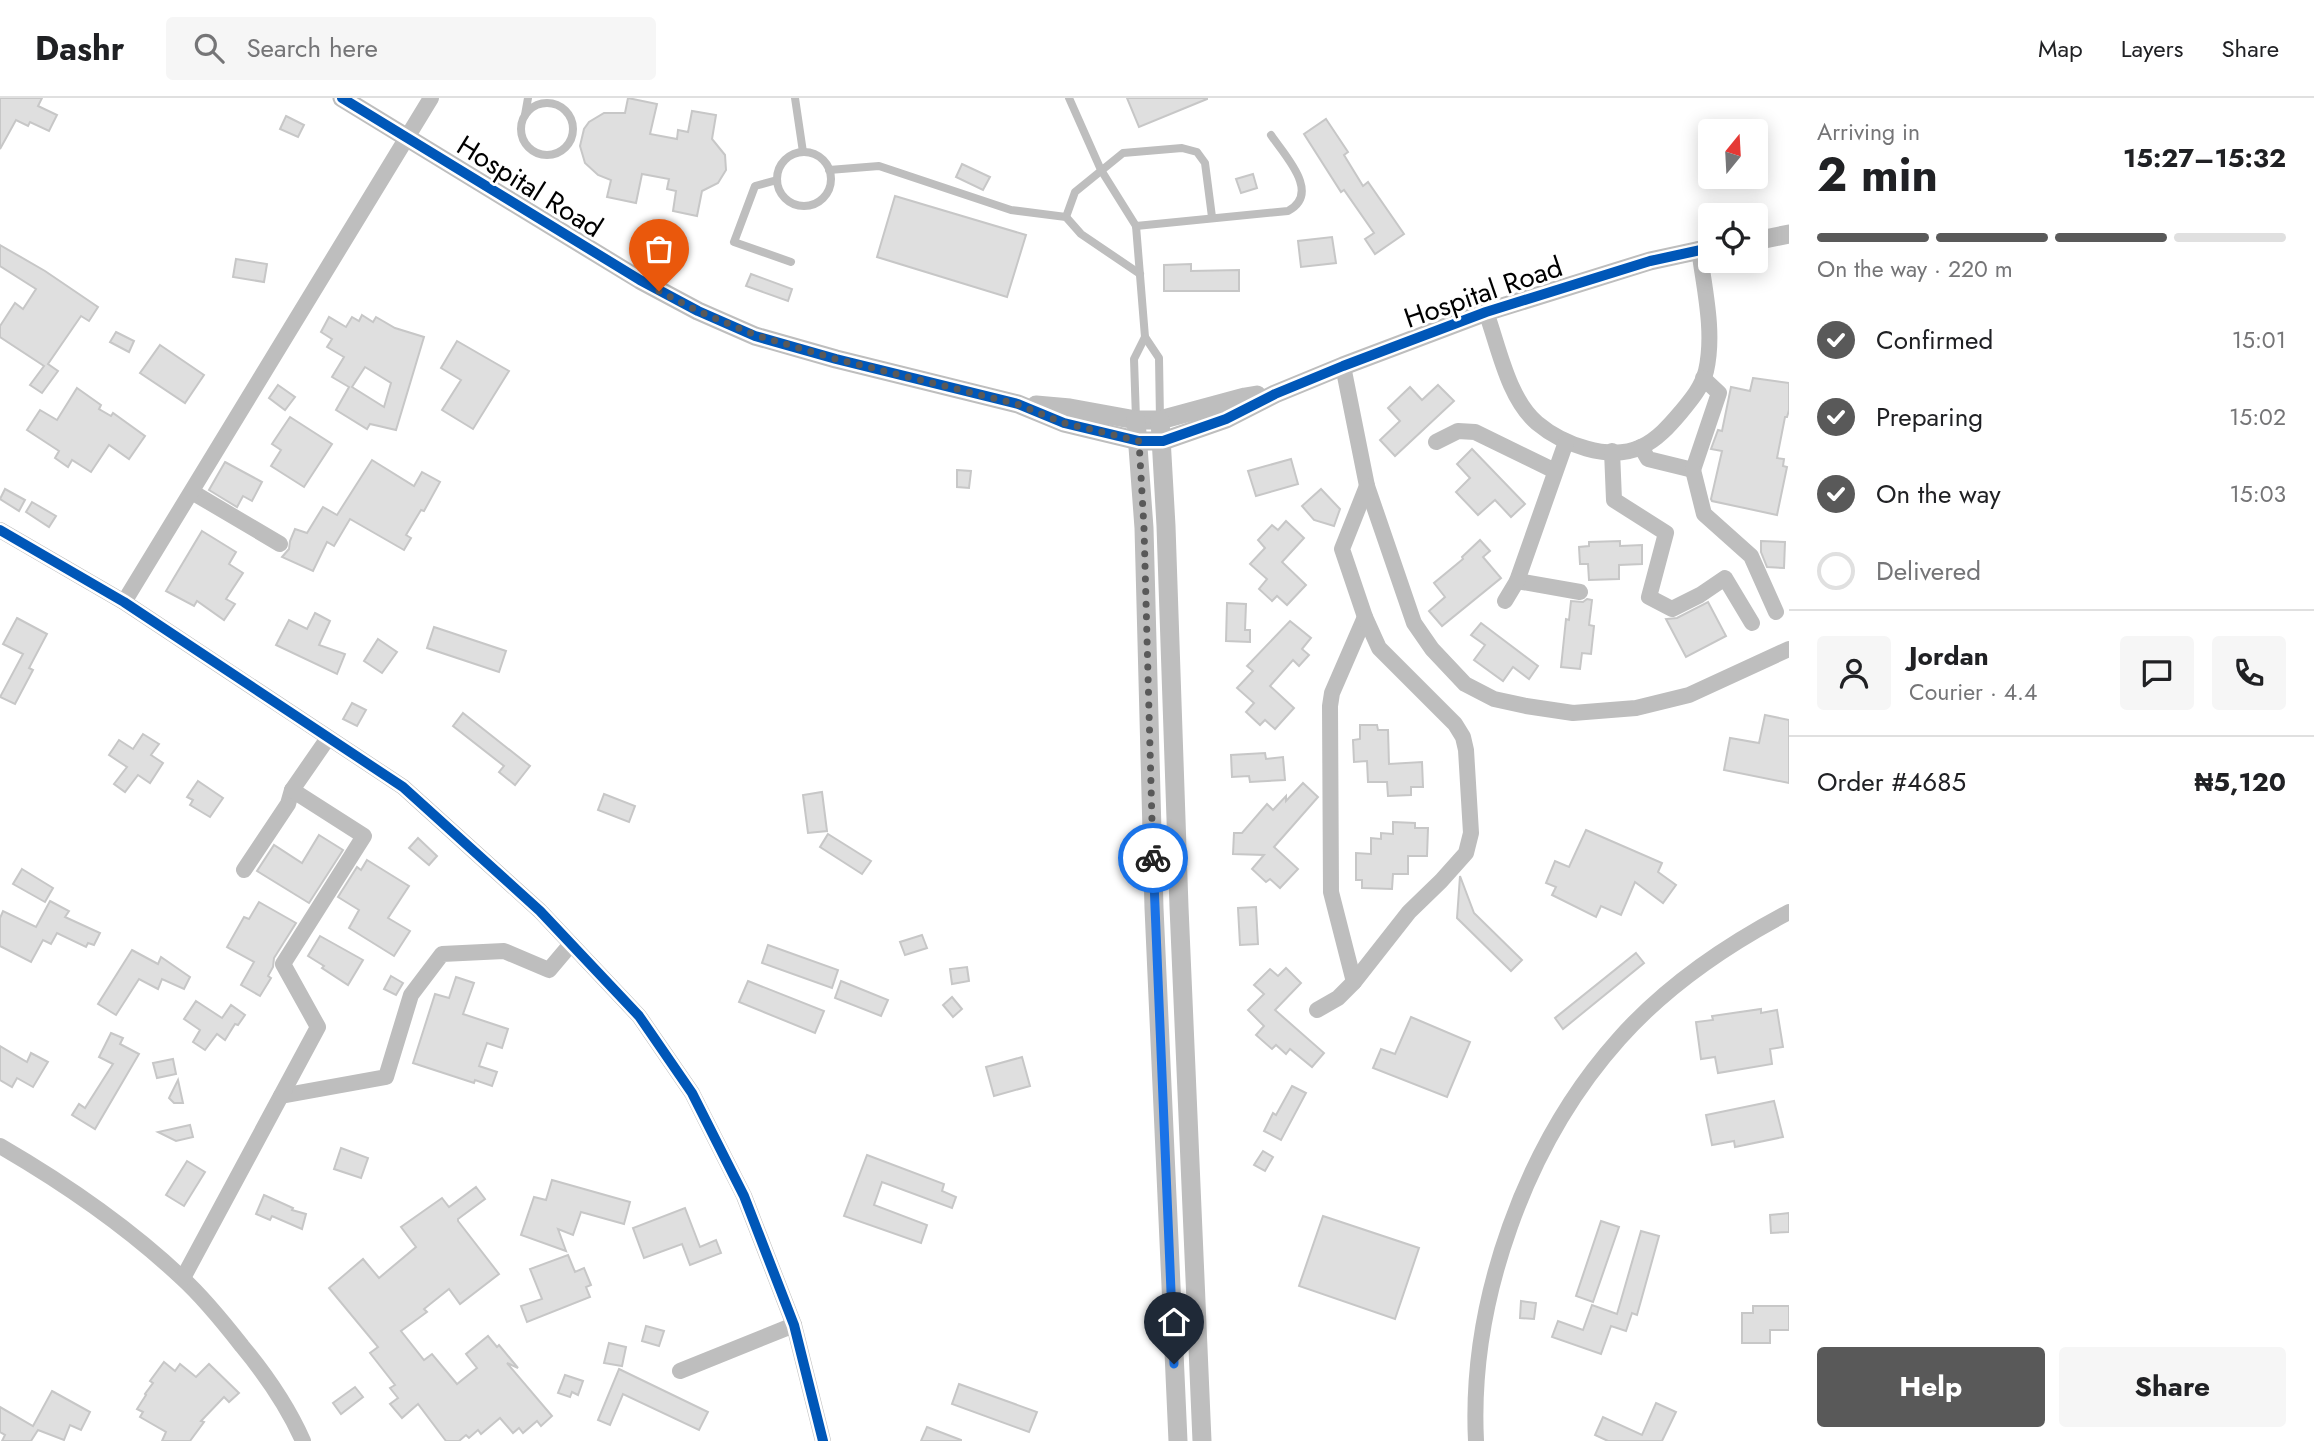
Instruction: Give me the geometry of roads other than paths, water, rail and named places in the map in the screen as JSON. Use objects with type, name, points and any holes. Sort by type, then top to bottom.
[{"type":"street","name":"Hospital Road","points":[[342,98],[640,280],[698,311],[755,335],[836,359],[1017,404]]},
{"type":"street","points":[[124,602],[432,98]]},
{"type":"street","points":[[1768,238],[1789,234]]},
{"type":"street","name":"Hospital Road","points":[[1275,394],[1486,312],[1650,261],[1698,249]]},
{"type":"street","points":[[1486,312],[1516,398],[1536,422],[1566,442],[1585,449],[1624,452],[1642,447],[1668,428],[1694,397],[1703,378],[1709,353],[1705,273]]},
{"type":"street","points":[[1343,366],[1367,486],[1414,623],[1432,649],[1465,684],[1494,699],[1573,713],[1636,709],[1689,695],[1789,649]]},
{"type":"street","points":[[1703,378],[1719,393],[1692,470],[1704,514],[1751,556],[1776,612]]},
{"type":"street","points":[[1017,404],[1069,408],[1136,421],[1160,420],[1245,397],[1275,394]]},
{"type":"street","points":[[1017,404],[1064,423],[1139,441],[1163,441],[1226,419],[1275,394]]},
{"type":"street","points":[[1160,420],[1163,441],[1179,907],[1202,1441]]},
{"type":"street","points":[[1136,421],[1144,528],[1154,908],[1178,1441]]},
{"type":"street","points":[[1436,442],[1458,431],[1475,432],[1555,471]]},
{"type":"street","points":[[1505,601],[1517,581],[1566,442]]},
{"type":"street","points":[[1642,447],[1648,460],[1692,470]]},
{"type":"street","points":[[1612,452],[1614,500],[1666,533],[1649,597],[1672,609],[1725,578],[1752,623]]},
{"type":"street","points":[[1317,1010],[1338,998],[1354,982],[1409,912],[1466,853],[1471,833],[1463,737],[1455,724],[1379,648],[1365,617],[1342,549],[1367,486]]},
{"type":"street","points":[[192,492],[280,544]]},
{"type":"street","points":[[1144,528],[1166,526]]},
{"type":"street","points":[[0,530],[124,602],[403,787],[502,876],[639,1016],[692,1093],[744,1196],[794,1325],[823,1441]]},
{"type":"street","points":[[1517,581],[1580,592]]},
{"type":"street","points":[[1354,982],[1331,892],[1330,706],[1332,693],[1365,617]]},
{"type":"street","points":[[244,870],[288,804],[292,790],[328,738]]},
{"type":"street","points":[[183,1278],[318,1027],[283,964],[364,836],[292,790]]},
{"type":"street","points":[[1154,908],[1179,907]]},
{"type":"street","points":[[1476,1441],[1482,1345],[1501,1254],[1511,1223],[1532,1176],[1574,1099],[1620,1038],[1655,1004],[1707,963],[1789,912]]},
{"type":"street","points":[[281,1096],[386,1077],[411,995],[442,954],[504,951],[548,970],[571,944]]},
{"type":"street","points":[[0,1146],[77,1195],[183,1278],[255,1362],[280,1399],[303,1441]]},
{"type":"street","points":[[1171,1286],[1195,1285]]},
{"type":"street","points":[[680,1371],[794,1325]]},
{"type":"lane","points":[[525,115],[539,104],[548,104],[565,111],[572,126],[568,144],[562,150],[545,155],[529,148],[521,132],[528,98]]},
{"type":"lane","points":[[795,98],[803,152]]},
{"type":"lane","points":[[1069,98],[1101,170],[1136,226],[1145,337],[1159,358],[1160,420]]},
{"type":"lane","points":[[1136,226],[1288,211],[1297,204],[1303,194],[1301,181],[1271,135]]},
{"type":"lane","points":[[1066,217],[1075,192],[1123,153],[1182,148],[1192,150],[1202,157],[1205,163],[1212,217]]},
{"type":"lane","points":[[803,152],[819,157],[829,170],[830,187],[821,201],[805,206],[789,202],[782,196],[777,180],[778,172],[787,158],[803,152]]},
{"type":"lane","points":[[829,170],[879,166],[1011,210],[1066,217],[1080,234],[1140,274]]},
{"type":"lane","points":[[777,180],[755,186],[734,242],[791,262]]},
{"type":"lane","points":[[1136,421],[1134,359],[1145,337]]}]
